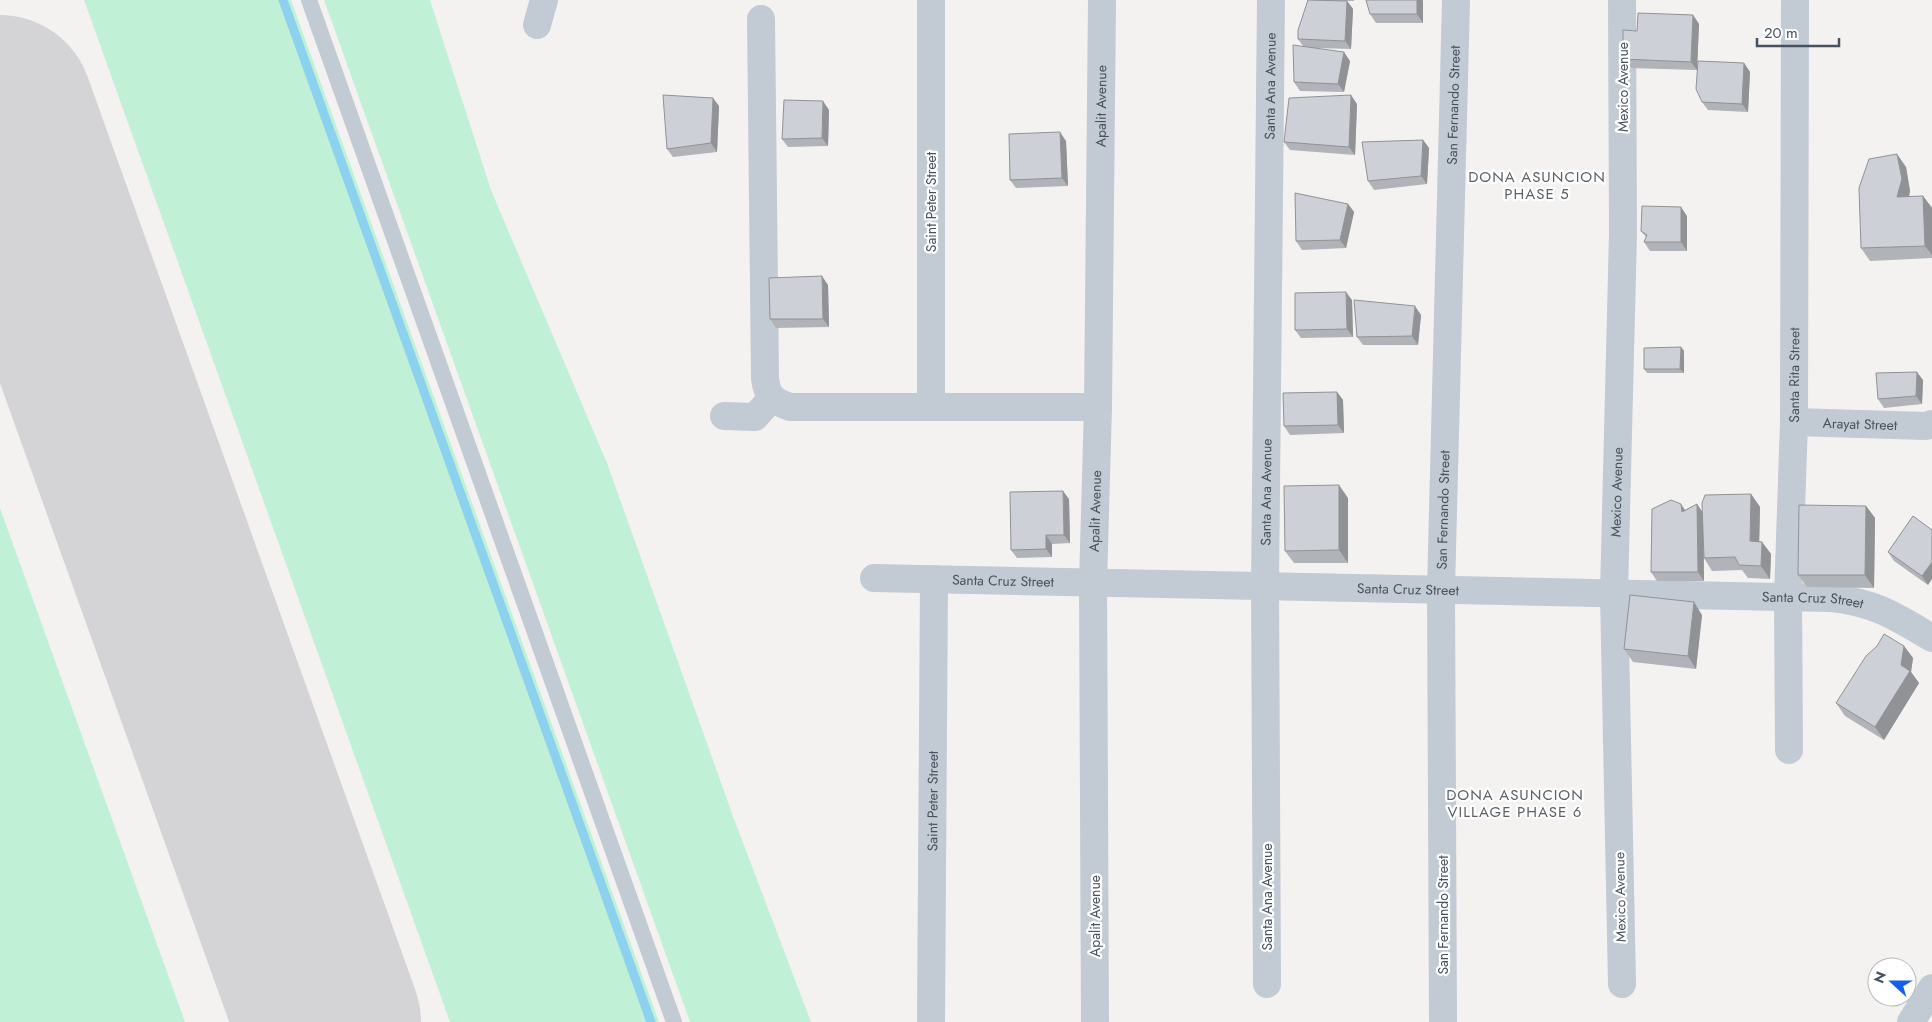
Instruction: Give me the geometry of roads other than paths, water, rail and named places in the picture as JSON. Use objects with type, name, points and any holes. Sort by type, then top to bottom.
[{"type":"street","name":"Saint Peter Street","points":[[931,0],[931,405]]},
{"type":"street","name":"Apalit Avenue","points":[[1095,1022],[1093,582],[1098,406],[1102,0]]},
{"type":"street","name":"Santa Ana Avenue","points":[[1267,984],[1265,586],[1271,0]]},
{"type":"street","name":"San Fernando Street","points":[[1443,1021],[1441,590],[1456,0]]},
{"type":"street","name":"Mexico Avenue","points":[[1622,0],[1623,233],[1614,593],[1622,984]]},
{"type":"street","name":"Santa Rita Street","points":[[1789,750],[1788,597],[1794,422],[1795,0]]},
{"type":"street","points":[[761,19],[765,378],[766,391],[771,399],[790,406],[1098,406]]},
{"type":"street","points":[[724,416],[755,417],[771,399]]},
{"type":"street","name":"Arayat Street","points":[[1794,422],[1929,425]]},
{"type":"street","name":"Santa Cruz Street","points":[[874,578],[1832,598],[1861,601],[1888,612],[1932,638]]},
{"type":"street","name":"Saint Peter Street","points":[[931,1022],[934,579]]},
{"type":"lane","points":[[309,0],[674,1022]]},
{"type":"waterway","points":[[283,0],[651,1022]]},
{"type":"district","name":"DONA ASUNCION PHASE 5","points":[[1537,186]]},
{"type":"district","name":"DONA ASUNCION VILLAGE PHASE 6","points":[[1515,804]]}]
